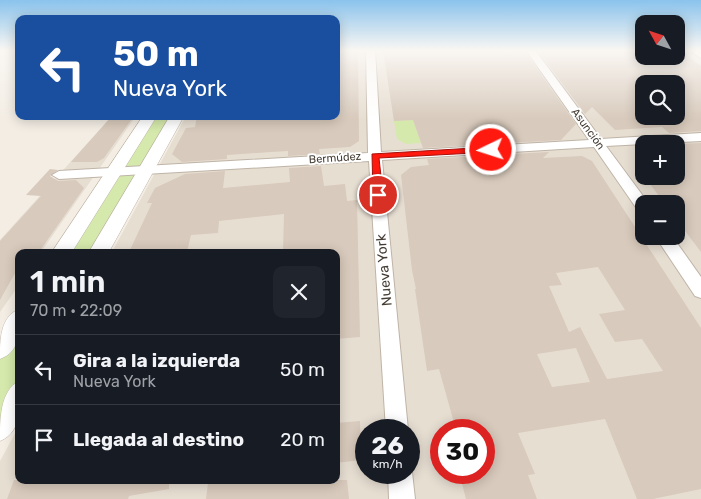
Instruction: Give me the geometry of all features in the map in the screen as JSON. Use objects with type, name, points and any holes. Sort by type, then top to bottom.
[{"type":"street","name":"Nueva York","points":[[371,73],[375,156],[396,419]]},
{"type":"street","name":"Asunción","points":[[547,73],[635,195]]},
{"type":"street","points":[[64,249],[147,120]]},
{"type":"street","points":[[101,249],[175,120]]},
{"type":"street","name":"Bermúdez","points":[[59,175],[701,137]]},
{"type":"street","points":[[669,245],[701,291]]},
{"type":"street","points":[[0,348],[15,325]]},
{"type":"street","points":[[0,427],[15,401]]},
{"type":"street","points":[[401,484],[402,499]]},
{"type":"shaded area","points":[[340,73],[701,73],[701,499],[0,499],[0,461],[15,433],[15,484],[340,484],[340,249],[114,249],[184,120],[340,120]]},
{"type":"shaded area","points":[[108,120],[133,120],[43,249],[15,249],[15,291],[0,312],[0,240]]},
{"type":"green space","points":[[147,120],[175,120],[101,249],[64,249]]},
{"type":"green space","points":[[413,120],[421,143],[406,144],[397,139],[394,121]]},
{"type":"green space","points":[[15,325],[15,401],[0,427],[0,348]]},
{"type":"building","points":[[340,73],[358,73],[359,141],[350,147],[319,149],[320,154],[288,156],[288,151],[227,155],[227,159],[182,162],[172,154],[186,128],[195,127],[196,120],[340,120]]},
{"type":"building","points":[[387,73],[540,73],[576,124],[561,140],[423,148],[413,120],[394,121]]},
{"type":"building","points":[[554,73],[701,73],[701,131],[669,133],[662,127],[615,130],[592,107],[585,114]]},
{"type":"building","points":[[108,120],[131,120],[104,158],[97,162],[71,162]]},
{"type":"building","points":[[701,143],[701,252],[685,231],[685,195],[658,195],[651,185],[685,185],[685,144]]},
{"type":"building","points":[[549,152],[543,158],[582,156],[592,161],[635,227],[635,245],[647,245],[701,328],[701,489],[653,499],[637,499],[605,419],[518,433],[535,474],[528,475],[537,499],[466,499],[462,484],[495,484],[495,419],[453,419],[439,369],[427,371],[412,270],[401,175],[411,167],[429,165],[427,159]],"holes":[[[598,267],[625,310],[599,314],[615,342],[642,339],[663,371],[607,379],[580,327],[569,332],[549,286],[562,285],[556,273]],[[576,348],[590,382],[552,387],[537,354]]]},
{"type":"building","points":[[321,166],[324,186],[345,184],[347,201],[357,200],[360,337],[340,339],[340,249],[283,249],[284,214],[219,221],[218,233],[191,235],[188,249],[130,249],[152,203],[147,203],[155,188],[185,174],[225,171],[223,188],[290,182],[289,168]]},
{"type":"building","points":[[50,169],[58,170],[50,176],[58,181],[76,180],[84,188],[41,249],[15,249],[15,273],[0,300],[0,241],[41,196],[26,195]]},
{"type":"building","points":[[355,421],[355,461],[340,463],[340,423]]},
{"type":"building","points":[[14,480],[15,484],[169,484],[169,489],[129,496],[128,499],[7,499]]},
{"type":"building","points":[[340,480],[347,480],[349,499],[206,499],[208,484],[340,484]]},
{"type":"route","points":[[378,195],[375,156],[491,150]]}]
